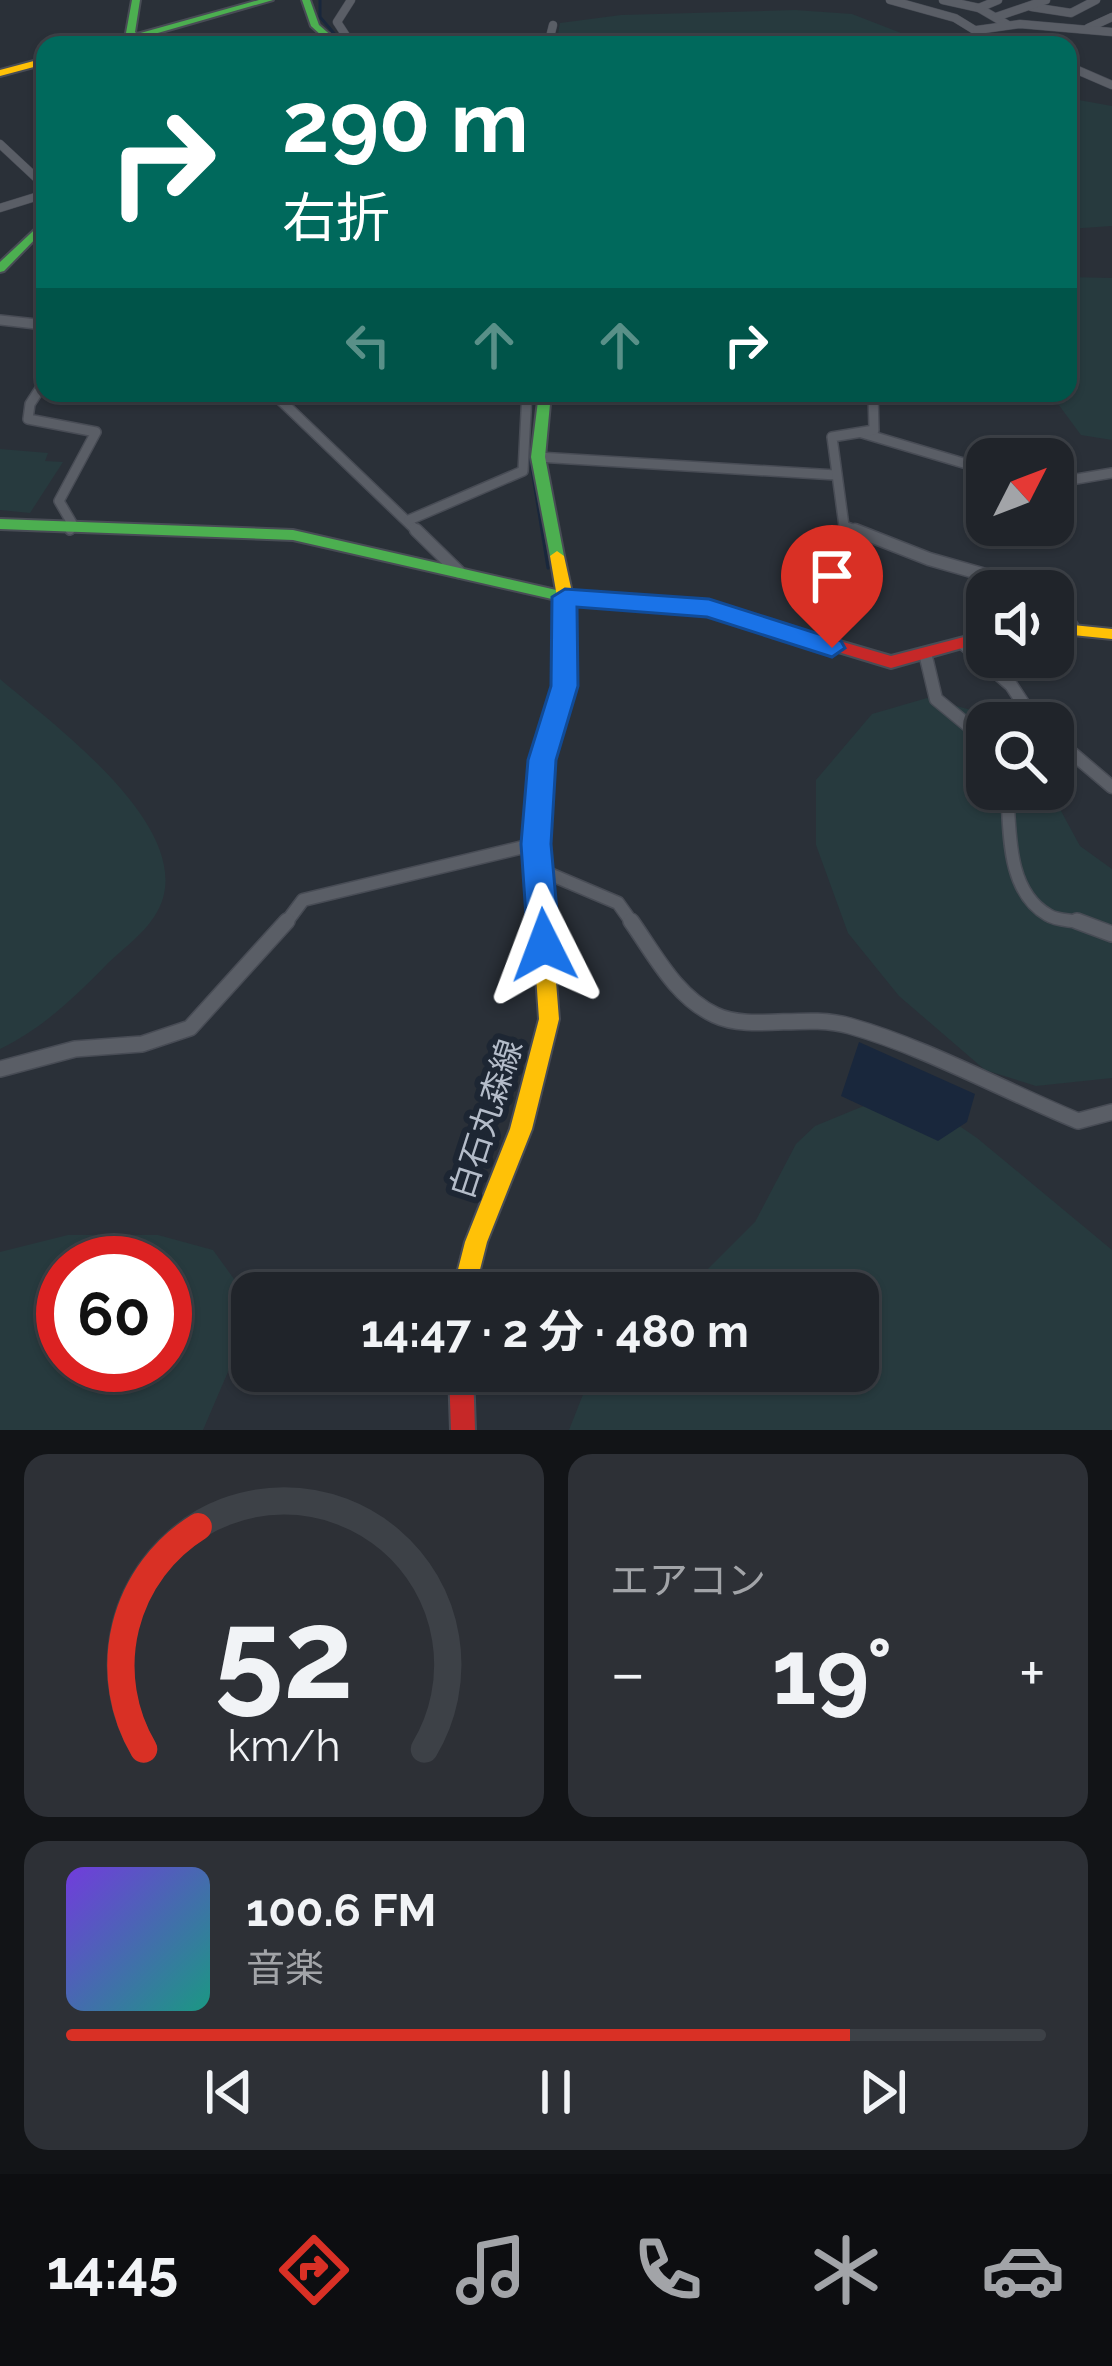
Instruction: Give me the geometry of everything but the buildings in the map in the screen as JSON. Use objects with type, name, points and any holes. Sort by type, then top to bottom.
[{"type":"street","points":[[131,36],[136,0]]},
{"type":"street","points":[[146,36],[268,0]]},
{"type":"street","points":[[306,0],[315,26],[327,36]]},
{"type":"street","points":[[346,36],[337,22],[351,0]]},
{"type":"street","points":[[891,0],[955,18],[986,36]]},
{"type":"street","points":[[943,0],[979,8],[1010,26]]},
{"type":"street","points":[[979,8],[998,0]]},
{"type":"street","points":[[994,17],[1046,0]]},
{"type":"street","points":[[1032,7],[1071,13],[1096,0]]},
{"type":"street","points":[[1087,29],[1112,17]]},
{"type":"street","points":[[550,36],[553,25]]},
{"type":"street","points":[[977,30],[1010,26],[1112,32]]},
{"type":"street","points":[[0,74],[36,64]]},
{"type":"street","points":[[1077,70],[1112,86]]},
{"type":"street","points":[[0,144],[36,181]]},
{"type":"street","points":[[0,208],[36,194]]},
{"type":"street","points":[[0,269],[36,232]]},
{"type":"street","points":[[0,320],[36,325]]},
{"type":"street","points":[[36,394],[29,404],[28,419],[96,432],[58,501],[74,525],[70,530]]},
{"type":"street","points":[[283,402],[459,572]]},
{"type":"street","points":[[409,520],[523,471],[527,402]]},
{"type":"street","name":"白石丸森線","points":[[468,1272],[521,1129],[549,1019],[536,844],[542,760],[564,686],[565,597],[538,457],[544,402]]},
{"type":"street","points":[[873,402],[874,430],[832,437],[842,524],[976,570]]},
{"type":"street","points":[[854,430],[966,464]]},
{"type":"street","points":[[538,457],[669,469],[836,475]]},
{"type":"street","points":[[1074,479],[1112,473]]},
{"type":"street","points":[[0,524],[293,536],[565,597],[709,608],[891,662],[965,645],[1011,685],[1022,702]]},
{"type":"street","points":[[1074,629],[1112,634]]},
{"type":"street","points":[[926,657],[928,689],[938,706],[966,726]]},
{"type":"street","points":[[1074,755],[1112,788]]},
{"type":"street","points":[[1009,810],[1016,869],[1028,897],[1053,919],[1076,920],[1112,934]]},
{"type":"street","points":[[0,1069],[75,1049],[142,1044],[190,1028],[267,948],[303,900],[474,854],[536,844]]},
{"type":"street","points":[[540,870],[618,903],[685,998],[717,1017],[750,1024],[779,1018],[848,1025],[1078,1120],[1112,1112]]},
{"type":"street","points":[[462,1392],[463,1430]]},
{"type":"green space","points":[[795,10],[852,14],[909,36],[558,36],[560,23],[621,15]]},
{"type":"green space","points":[[1077,100],[1112,106],[1112,226],[1077,228]]},
{"type":"green space","points":[[1077,277],[1112,278],[1112,440],[1081,435],[1057,402],[1077,402]]},
{"type":"green space","points":[[0,449],[48,453],[45,461],[63,462],[30,513],[0,510]]},
{"type":"green space","points":[[0,679],[117,784],[143,818],[160,852],[165,885],[154,917],[139,935],[58,1011],[0,1049]]},
{"type":"green space","points":[[927,698],[966,709],[966,810],[1060,810],[1080,846],[1112,869],[1112,1078],[1036,1086],[985,1070],[899,996],[848,933],[816,845],[816,780],[872,714]]},
{"type":"green space","points":[[905,1089],[977,1138],[1112,1250],[1112,1430],[569,1430],[584,1392],[879,1392],[879,1272],[705,1272],[755,1222],[796,1144],[815,1126]]},
{"type":"green space","points":[[68,1235],[162,1236],[64,1236]]},
{"type":"green space","points":[[36,1243],[36,1392],[192,1392],[192,1244],[213,1250],[231,1275],[231,1365],[203,1430],[0,1430],[0,1252]]},
{"type":"water","points":[[859,1042],[975,1094],[967,1122],[938,1141],[841,1096]]},
{"type":"waterway","points":[[320,0],[320,17],[336,36]]},
{"type":"waterway","points":[[530,412],[532,402]]},
{"type":"waterway","points":[[529,451],[548,568]]},
{"type":"traffic: fast","points":[[134,36],[130,33],[136,0]]},
{"type":"traffic: fast","points":[[139,36],[269,0]]},
{"type":"traffic: fast","points":[[306,0],[315,26],[327,36]]},
{"type":"traffic: fast","points":[[0,269],[36,232]]},
{"type":"traffic: fast","points":[[544,402],[538,457],[557,556]]},
{"type":"traffic: fast","points":[[0,524],[293,535],[565,597],[709,608],[771,626]]},
{"type":"traffic: slow","points":[[0,73],[36,63]]},
{"type":"traffic: slow","points":[[468,1272],[521,1129],[549,1019],[536,844],[542,760],[564,686],[565,597],[557,556]]},
{"type":"traffic: slow","points":[[1074,630],[1112,634]]},
{"type":"traffic: jam","points":[[771,626],[891,662],[966,642]]},
{"type":"traffic: jam","points":[[462,1392],[463,1430]]},
{"type":"route","points":[[544,945],[536,844],[542,760],[564,686],[565,597],[709,608],[832,648]]}]
